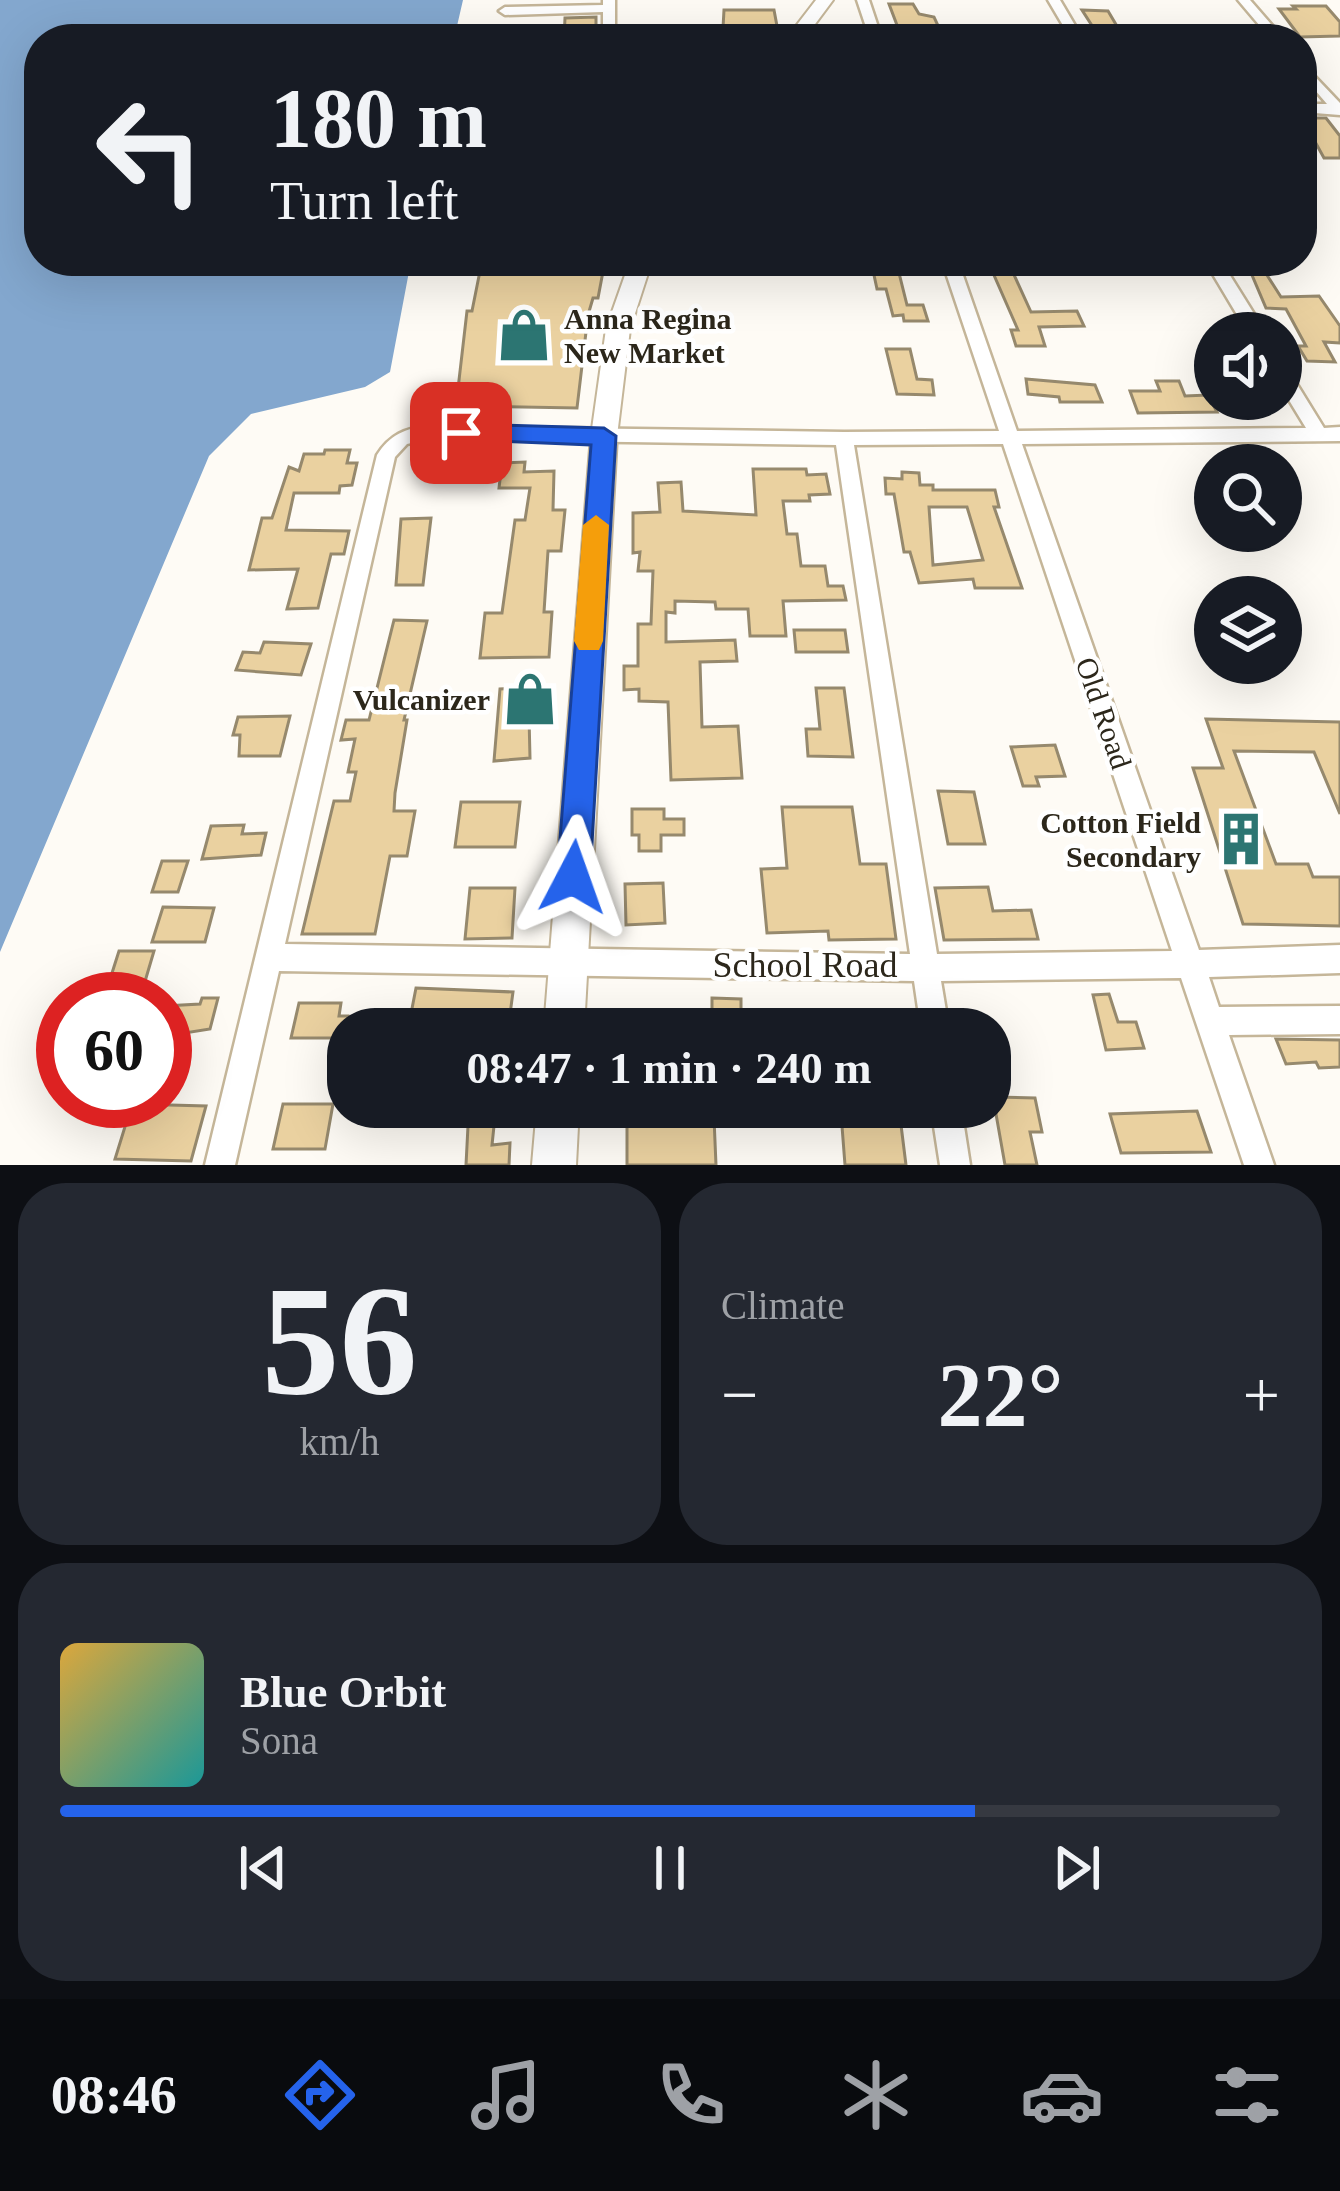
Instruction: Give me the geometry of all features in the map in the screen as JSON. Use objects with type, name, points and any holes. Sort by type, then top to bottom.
[{"type":"main road","points":[[807,24],[825,0]]},
{"type":"main road","points":[[565,1008],[604,436],[618,329],[636,276]]},
{"type":"main road","points":[[554,1165],[557,1128]]},
{"type":"street","points":[[1244,0],[1265,24]]},
{"type":"street","points":[[505,11],[609,4]]},
{"type":"street","points":[[1317,84],[1339,108]]},
{"type":"street","name":"Old Road","points":[[955,276],[1258,1165]]},
{"type":"street","points":[[1222,276],[1244,312]]},
{"type":"street","points":[[1302,407],[1318,433]]},
{"type":"street","points":[[220,1165],[390,447],[412,434],[844,440],[1340,434]]},
{"type":"street","points":[[844,440],[931,1008]]},
{"type":"street","name":"School Road","points":[[271,957],[568,964],[1190,966],[1340,958]]},
{"type":"street","points":[[1210,1021],[1340,1020]]},
{"type":"street","points":[[949,1128],[955,1165]]},
{"type":"water","points":[[0,0],[463,0],[457,24],[24,24],[24,276],[408,276],[390,372],[365,387],[251,414],[209,456],[0,952]]},
{"type":"building","points":[[889,4],[913,4],[919,14],[934,17],[937,24],[897,24]]},
{"type":"building","points":[[1293,6],[1326,6],[1340,22],[1340,36],[1317,37],[1317,24],[1290,24],[1279,9],[1296,9]]},
{"type":"building","points":[[724,10],[774,10],[777,24],[723,24]]},
{"type":"building","points":[[1082,10],[1108,11],[1116,24],[1091,24]]},
{"type":"building","points":[[596,17],[596,24],[565,24],[565,18]]},
{"type":"building","points":[[1317,118],[1326,118],[1340,136],[1340,158],[1324,158],[1317,145]]},
{"type":"building","name":"Anna Regina New Market","points":[[479,276],[602,276],[588,315],[577,408],[456,406],[467,311],[472,311]]},
{"type":"building","points":[[874,276],[900,276],[907,305],[923,305],[928,321],[893,316],[886,289],[877,289]]},
{"type":"building","points":[[994,276],[1015,276],[1031,312],[1077,311],[1084,326],[1039,327],[1045,346],[1016,346],[1011,330],[1018,330]]},
{"type":"building","points":[[1252,276],[1268,276],[1281,297],[1319,296],[1340,326],[1340,343],[1324,342],[1335,362],[1307,361],[1302,353],[1306,346],[1302,312],[1266,308]]},
{"type":"building","points":[[886,349],[910,349],[917,379],[932,380],[934,395],[897,394]]},
{"type":"building","points":[[1026,379],[1095,385],[1102,402],[1060,402],[1059,397],[1028,394]]},
{"type":"building","points":[[1156,381],[1179,381],[1185,396],[1194,396],[1194,412],[1138,413],[1130,391],[1160,391]]},
{"type":"building","points":[[325,450],[350,450],[347,463],[357,463],[352,485],[340,486],[339,493],[294,493],[286,530],[349,531],[344,554],[331,554],[318,608],[287,609],[298,569],[249,570],[262,518],[272,518],[289,467],[299,471],[304,454],[324,454]]},
{"type":"building","points":[[525,462],[524,472],[554,471],[553,510],[565,510],[561,551],[548,551],[544,612],[552,612],[549,657],[480,658],[485,613],[502,613],[515,520],[525,520],[530,488],[499,488],[502,463]]},
{"type":"building","points":[[753,469],[806,469],[807,475],[826,474],[830,494],[809,495],[810,501],[783,501],[787,534],[797,534],[801,566],[825,566],[828,586],[843,586],[846,600],[783,601],[786,636],[750,636],[748,609],[675,601],[675,613],[666,612],[666,642],[735,640],[737,661],[700,662],[702,727],[738,726],[742,778],[671,780],[668,702],[639,701],[639,689],[624,690],[624,666],[638,666],[638,624],[651,624],[653,571],[638,571],[640,552],[633,553],[633,513],[660,512],[658,483],[681,482],[683,511],[756,515]]},
{"type":"building","points":[[902,472],[919,473],[920,485],[933,485],[933,490],[995,490],[999,507],[994,507],[1022,588],[975,588],[973,579],[919,583],[910,552],[904,552],[894,494],[886,494],[885,478],[902,479]],"holes":[[[929,507],[967,507],[983,560],[933,565]]]},
{"type":"building","points":[[431,518],[423,585],[396,585],[401,519]]},
{"type":"building","points":[[394,620],[427,621],[404,720],[395,793],[394,811],[415,811],[407,856],[390,856],[375,934],[302,934],[334,801],[350,801],[356,772],[348,772],[355,739],[341,740],[346,720],[369,720]]},
{"type":"building","points":[[794,630],[845,630],[848,652],[796,652]]},
{"type":"building","points":[[264,642],[311,644],[301,675],[236,670],[243,652],[260,653]]},
{"type":"building","points":[[538,687],[538,715],[529,716],[530,758],[494,761],[500,689]]},
{"type":"building","points":[[816,688],[844,688],[853,757],[808,756],[806,729],[820,729]]},
{"type":"building","points":[[290,716],[280,756],[239,756],[240,735],[233,735],[238,717]]},
{"type":"building","name":"Cotton Field Secondary","points":[[1206,719],[1340,722],[1340,814],[1314,752],[1234,751],[1276,864],[1308,864],[1313,877],[1340,877],[1340,926],[1243,924],[1193,768],[1223,768]]},
{"type":"building","points":[[1055,745],[1065,776],[1036,777],[1039,786],[1023,786],[1011,747]]},
{"type":"building","points":[[938,791],[974,792],[985,844],[948,844]]},
{"type":"building","points":[[461,802],[520,802],[515,847],[455,847]]},
{"type":"building","points":[[782,807],[852,807],[860,864],[886,864],[896,939],[829,940],[828,931],[767,933],[761,869],[787,868]]},
{"type":"building","points":[[632,809],[664,809],[664,819],[684,819],[684,835],[661,835],[661,851],[639,851],[639,835],[632,835]]},
{"type":"building","points":[[244,825],[242,834],[266,833],[261,855],[202,859],[211,826]]},
{"type":"building","points":[[162,861],[188,861],[178,892],[152,892]]},
{"type":"building","points":[[663,883],[665,923],[626,925],[625,884]]},
{"type":"building","points":[[988,887],[993,911],[1031,910],[1038,939],[944,940],[935,888]]},
{"type":"building","points":[[470,888],[515,888],[512,938],[465,939]]},
{"type":"building","points":[[163,907],[214,908],[205,942],[152,942]]},
{"type":"building","points":[[119,951],[154,951],[148,972],[112,972]]},
{"type":"building","points":[[416,988],[513,992],[511,1008],[412,1008]]},
{"type":"building","points":[[1109,994],[1118,1022],[1136,1022],[1144,1048],[1106,1050],[1093,995]]},
{"type":"building","points":[[202,998],[218,998],[210,1029],[192,1032],[192,1004],[200,1004]]},
{"type":"building","points":[[712,998],[741,999],[741,1008],[712,1008]]},
{"type":"building","points":[[299,1003],[341,1003],[340,1008],[327,1008],[327,1038],[291,1038]]},
{"type":"building","points":[[1276,1039],[1340,1040],[1340,1067],[1319,1068],[1316,1062],[1286,1064]]},
{"type":"building","points":[[1011,1097],[1035,1098],[1042,1132],[1030,1132],[1037,1165],[1005,1165],[998,1128],[1011,1128]]},
{"type":"building","points":[[283,1104],[327,1104],[325,1149],[273,1149]]},
{"type":"building","points":[[192,1106],[206,1106],[191,1161],[115,1159],[125,1128],[192,1128]]},
{"type":"building","points":[[1197,1111],[1211,1152],[1121,1153],[1110,1114]]},
{"type":"building","points":[[468,1128],[494,1128],[492,1145],[510,1143],[509,1165],[466,1165]]},
{"type":"building","points":[[627,1128],[714,1128],[716,1165],[627,1165]]},
{"type":"building","points":[[842,1128],[901,1128],[906,1165],[845,1165]]},
{"type":"slow traffic","points":[[589,641],[596,525]]},
{"type":"place","name":"Anna Regina New Market","points":[[524,335]]},
{"type":"place","name":"Vulcanizer","points":[[530,699]]},
{"type":"place","name":"Cotton Field Secondary","points":[[1241,839]]},
{"type":"route","points":[[461,433],[604,436],[573,877]]}]
